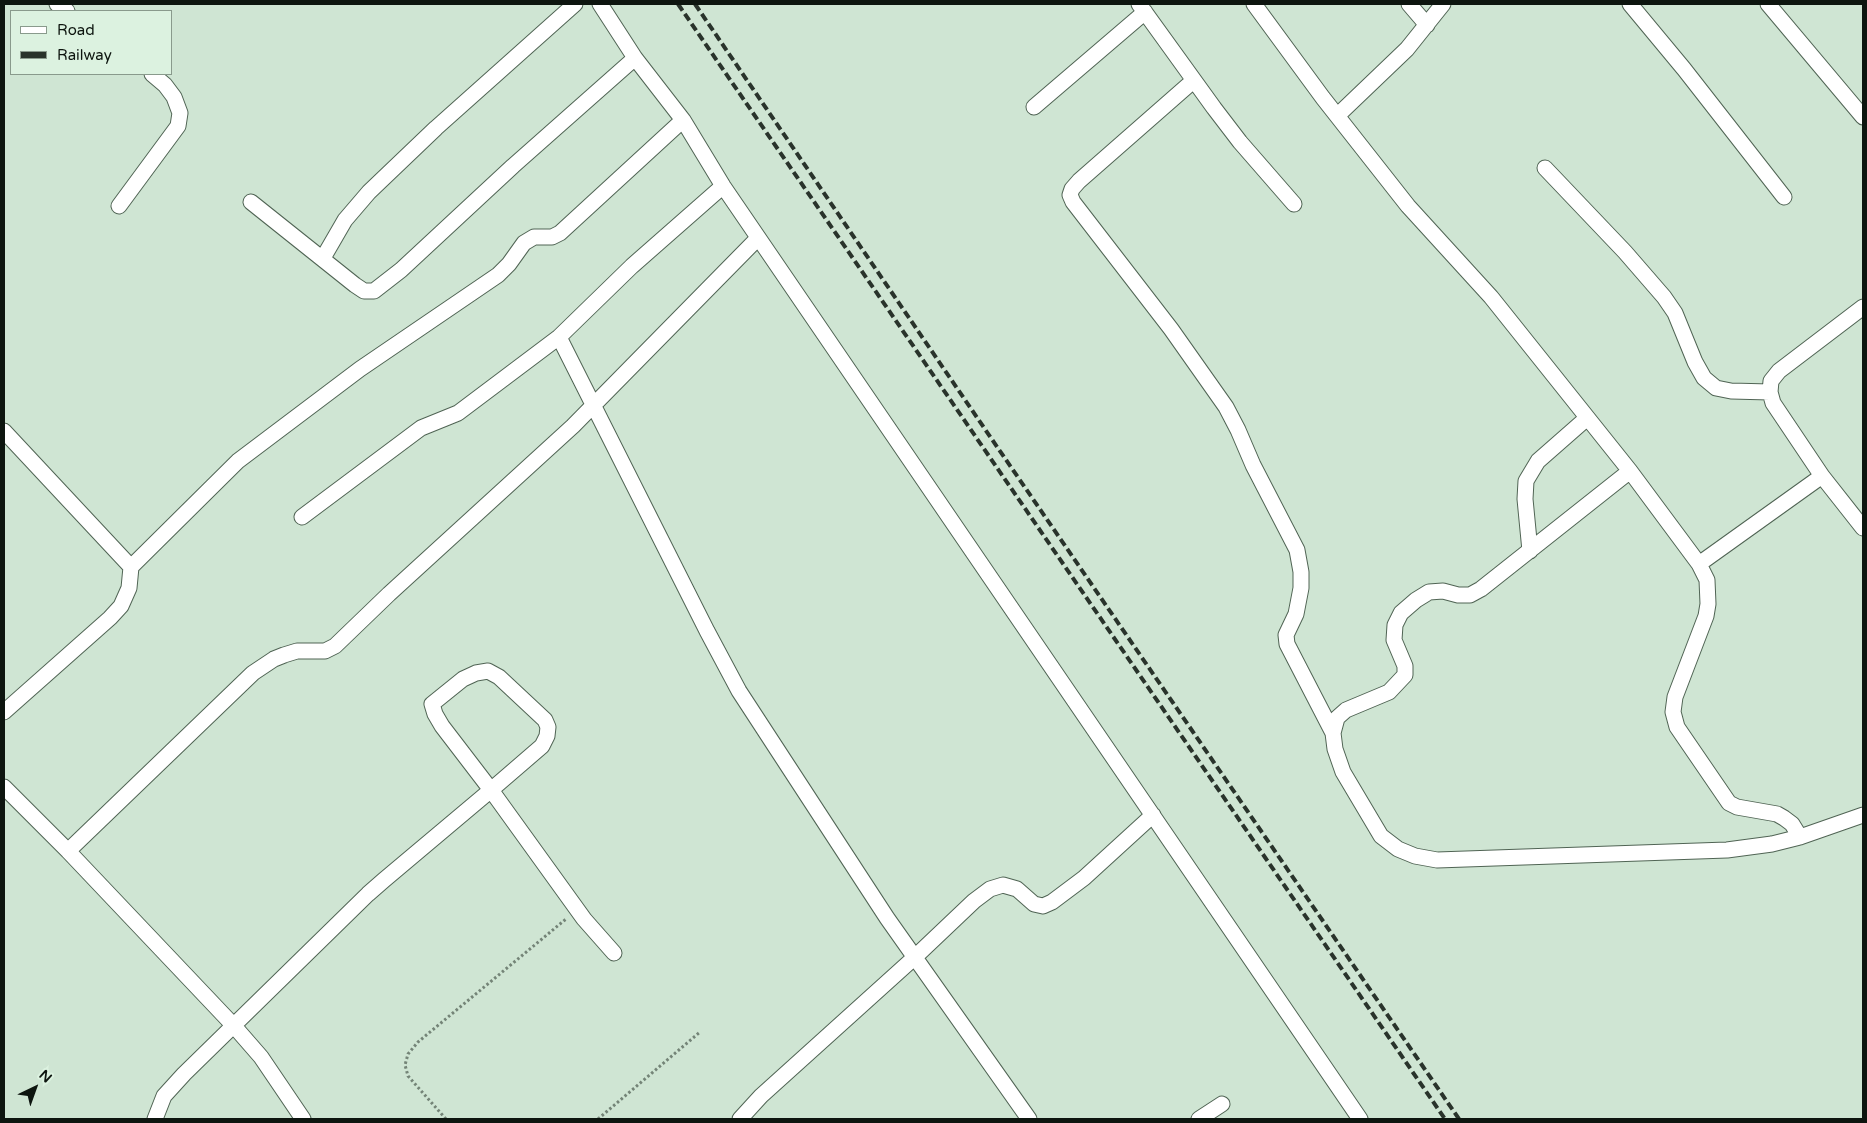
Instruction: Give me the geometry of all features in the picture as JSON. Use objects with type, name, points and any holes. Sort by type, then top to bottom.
[{"type":"street","points":[[323,258],[345,220],[369,192],[436,128],[575,4]]},
{"type":"street","points":[[600,4],[636,58],[683,120],[723,186],[758,238],[1360,1119]]},
{"type":"street","points":[[1254,4],[1408,206],[1491,297],[1630,471],[1699,564],[1707,580],[1708,604],[1706,616],[1675,697],[1674,712],[1677,727],[1729,803],[1737,807],[1777,814],[1792,824],[1800,837]]},
{"type":"street","points":[[1409,4],[1427,25]]},
{"type":"street","points":[[1338,115],[1407,49],[1443,4]]},
{"type":"street","points":[[1630,4],[1684,69],[1784,197]]},
{"type":"street","points":[[1768,4],[1863,117]]},
{"type":"street","points":[[1034,107],[1142,8],[1193,81],[1240,142],[1294,204]]},
{"type":"street","points":[[251,202],[355,285],[364,291],[374,291],[401,270],[513,166],[636,58]]},
{"type":"street","points":[[119,206],[178,126],[180,113],[174,97],[165,85],[153,75]]},
{"type":"street","points":[[1193,81],[1079,181],[1070,195],[1073,202],[1171,329],[1226,407],[1253,465],[1297,550],[1301,572],[1301,588],[1296,614],[1286,635],[1287,644],[1333,733],[1335,750],[1343,772],[1381,836],[1398,850],[1415,856],[1437,860],[1727,850],[1772,844],[1800,837],[1863,815]]},
{"type":"street","points":[[4,712],[110,618],[121,606],[129,588],[131,568],[238,461],[360,369],[498,275],[510,264],[524,243],[534,236],[552,237],[560,233],[683,120]]},
{"type":"street","points":[[1545,168],[1648,276],[1664,297],[1675,313],[1694,362],[1704,378],[1716,388],[1770,392]]},
{"type":"street","points":[[302,517],[421,428],[458,413],[559,337],[632,266],[723,186]]},
{"type":"street","points":[[68,851],[253,673],[274,659],[284,655],[297,652],[325,651],[335,646],[389,594],[573,426],[758,238]]},
{"type":"street","points":[[1863,307],[1779,371],[1771,381],[1770,392],[1773,403],[1822,476],[1863,528]]},
{"type":"street","points":[[559,337],[739,691],[838,845],[1029,1119]]},
{"type":"street","points":[[1530,551],[1525,499],[1526,481],[1538,461],[1587,418]]},
{"type":"street","points":[[4,431],[131,568]]},
{"type":"street","points":[[1333,733],[1337,718],[1346,710],[1389,692],[1405,675],[1405,666],[1394,640],[1395,625],[1401,613],[1429,592],[1443,591],[1458,595],[1470,595],[1481,589],[1630,471]]},
{"type":"street","points":[[1699,564],[1822,476]]},
{"type":"street","points":[[155,1119],[164,1096],[184,1074],[368,894],[491,790],[542,746],[547,736],[548,727],[545,720],[499,677],[488,671],[476,673],[463,679],[432,704],[442,726],[491,790],[578,909],[614,953]]},
{"type":"street","points":[[4,787],[68,851],[234,1026],[261,1057],[304,1119]]},
{"type":"street","points":[[740,1119],[761,1096],[974,901],[990,889],[1003,886],[1017,889],[1034,904],[1043,906],[1052,902],[1084,878],[1153,815]]},
{"type":"street","points":[[1199,1119],[1222,1104]]},
{"type":"path","points":[[446,1119],[408,1076],[405,1065],[408,1054],[418,1042],[578,909]]},
{"type":"path","points":[[598,1119],[700,1032]]},
{"type":"railway","points":[[678,4],[1445,1119]]},
{"type":"railway","points":[[695,4],[1459,1119]]}]
